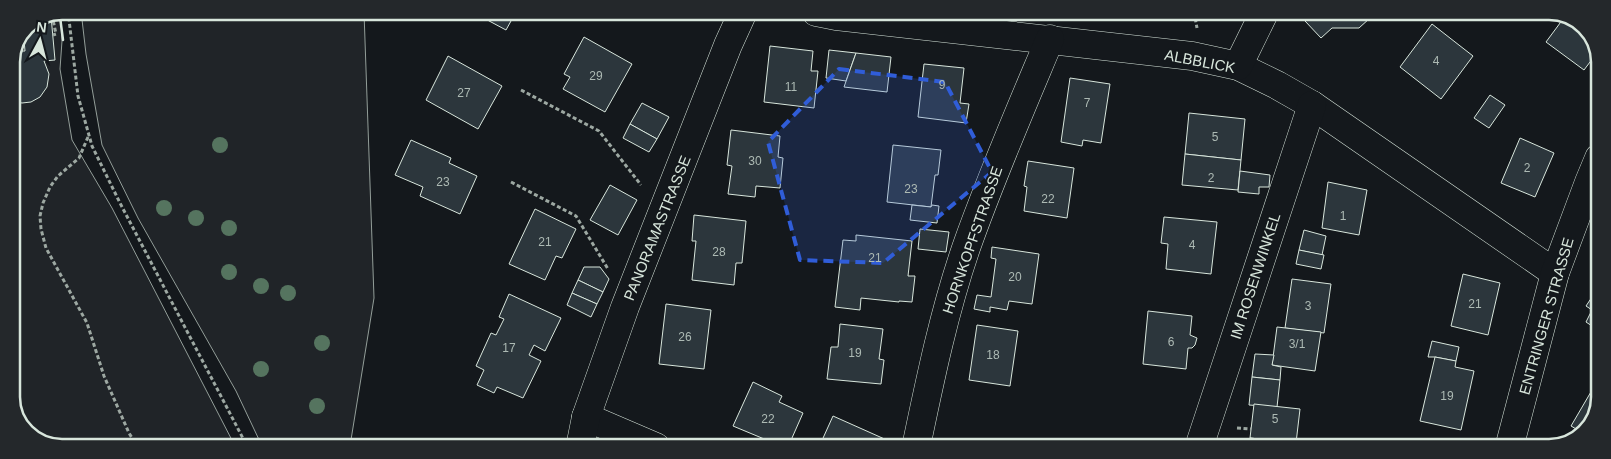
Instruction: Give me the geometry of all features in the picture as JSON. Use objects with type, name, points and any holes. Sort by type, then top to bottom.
[{"type":"street","name":"PANORAMASTRASSE","points":[[582,439],[586,417],[628,301],[728,45],[740,20]]},
{"type":"street","name":"ALBBLICK","points":[[874,20],[1192,56],[1238,66],[1312,105],[1555,273]]},
{"type":"street","points":[[1238,66],[1261,20]]},
{"type":"street","name":"HORNKOPFSTRASSE","points":[[918,439],[945,317],[966,248],[1050,39]]},
{"type":"street","name":"IM ROSENWINKEL","points":[[1202,439],[1312,105]]},
{"type":"street","name":"ENTRINGER STRASSE","points":[[1512,439],[1555,273],[1591,177]]},
{"type":"street","points":[[586,417],[637,439]]},
{"type":"path","points":[[69,20],[78,96],[89,136],[120,204],[243,439]]},
{"type":"path","points":[[53,21],[56,34],[53,35]]},
{"type":"path","points":[[521,90],[599,131],[663,213]]},
{"type":"path","points":[[89,136],[79,158],[58,176],[50,187],[40,216],[41,229],[46,248],[87,323],[104,376],[133,439]]},
{"type":"path","points":[[512,182],[576,216],[628,301]]},
{"type":"highlighted area","points":[[839,69],[945,82],[992,172],[883,263],[800,260],[768,142]]},
{"type":"shaded area","points":[[61,20],[60,69],[72,140],[112,208],[231,439],[51,438],[30,425],[23,413],[20,400],[20,62],[23,46],[27,39],[32,32],[46,23]]},
{"type":"shaded area","points":[[82,20],[364,20],[374,298],[351,439],[259,439],[236,391],[138,218],[102,145]]},
{"type":"building","points":[[487,20],[512,20],[506,30]]},
{"type":"building","points":[[1368,20],[1359,28],[1332,28],[1321,38],[1305,21]]},
{"type":"building","points":[[1561,21],[1568,24],[1581,34],[1588,46],[1591,61],[1584,70],[1546,42]]},
{"type":"building","points":[[52,22],[55,60],[44,61],[49,74],[47,87],[40,97],[31,102],[22,103],[20,103],[20,62],[22,51],[25,51],[24,44],[32,32]]},
{"type":"building","points":[[1432,24],[1473,56],[1441,99],[1400,67]]},
{"type":"building","points":[[584,37],[632,64],[605,112],[563,89],[570,77],[564,74]]},
{"type":"building","points":[[770,46],[813,51],[811,71],[818,71],[814,108],[764,102]]},
{"type":"building","points":[[829,50],[856,53],[846,81],[826,78]]},
{"type":"building","points":[[856,53],[891,57],[887,92],[844,87]]},
{"type":"building","points":[[448,56],[502,86],[478,129],[426,100]]},
{"type":"building","points":[[924,64],[964,68],[960,103],[969,104],[966,123],[918,117]]},
{"type":"building","points":[[1070,78],[1110,84],[1101,143],[1083,140],[1082,146],[1061,142]]},
{"type":"building","points":[[1490,95],[1505,105],[1489,128],[1474,118]]},
{"type":"building","points":[[642,103],[669,117],[657,139],[630,124]]},
{"type":"building","points":[[1189,113],[1245,119],[1241,160],[1185,154]]},
{"type":"building","points":[[630,124],[657,139],[649,152],[623,138]]},
{"type":"building","points":[[731,130],[780,136],[778,157],[783,158],[780,188],[756,186],[755,197],[728,194],[732,166],[727,165]]},
{"type":"building","points":[[1520,138],[1554,153],[1535,197],[1501,183]]},
{"type":"building","points":[[411,140],[451,158],[449,163],[477,176],[460,214],[420,196],[423,187],[395,175]]},
{"type":"building","points":[[893,145],[941,150],[938,175],[935,175],[931,207],[887,202]]},
{"type":"building","points":[[1185,154],[1241,160],[1238,190],[1182,185]]},
{"type":"building","points":[[1028,161],[1074,168],[1067,218],[1024,211],[1027,187],[1024,186]]},
{"type":"building","points":[[1240,171],[1270,175],[1269,187],[1259,187],[1259,194],[1238,192]]},
{"type":"building","points":[[1328,182],[1367,190],[1359,235],[1322,228]]},
{"type":"building","points":[[610,185],[637,200],[618,235],[590,220]]},
{"type":"building","points":[[912,205],[939,206],[937,223],[910,220]]},
{"type":"building","points":[[535,209],[576,229],[562,258],[556,256],[545,280],[509,264]]},
{"type":"building","points":[[694,215],[746,221],[742,263],[736,263],[734,285],[692,280],[696,241],[692,241]]},
{"type":"building","points":[[1164,217],[1217,222],[1211,274],[1166,269],[1168,244],[1161,243]]},
{"type":"building","points":[[920,229],[949,232],[946,252],[918,249]]},
{"type":"building","points":[[1304,230],[1326,236],[1322,255],[1299,250]]},
{"type":"building","points":[[856,235],[912,241],[908,276],[915,276],[912,302],[861,298],[860,310],[835,307],[843,240],[856,241]]},
{"type":"building","points":[[992,247],[1039,254],[1032,304],[1009,301],[1007,310],[990,307],[990,312],[974,309],[977,295],[991,297],[996,259],[991,258]]},
{"type":"building","points":[[1299,250],[1324,255],[1321,269],[1296,264]]},
{"type":"building","points":[[584,267],[600,267],[609,279],[603,292],[578,280]]},
{"type":"building","points":[[1463,274],[1500,283],[1488,335],[1451,326]]},
{"type":"building","points":[[1292,279],[1331,284],[1324,333],[1285,328]]},
{"type":"building","points":[[578,280],[603,292],[597,304],[572,293]]},
{"type":"building","points":[[572,293],[597,304],[591,317],[567,305]]},
{"type":"building","points":[[509,294],[561,318],[545,351],[534,345],[529,355],[541,361],[523,398],[497,387],[494,393],[477,385],[484,370],[476,366],[491,333],[496,335],[504,319],[499,317]]},
{"type":"building","points":[[1591,298],[1591,309],[1586,306]]},
{"type":"building","points":[[666,304],[711,310],[704,369],[659,364]]},
{"type":"building","points":[[1148,311],[1192,316],[1190,335],[1197,338],[1195,345],[1192,348],[1188,348],[1186,369],[1143,364]]},
{"type":"building","points":[[1591,312],[1591,325],[1586,322]]},
{"type":"building","points":[[840,324],[883,329],[879,359],[884,360],[881,384],[827,379],[831,347],[838,347]]},
{"type":"building","points":[[977,325],[1018,331],[1010,386],[969,380]]},
{"type":"building","points":[[1277,327],[1321,332],[1315,371],[1272,365]]},
{"type":"building","points":[[1432,341],[1459,347],[1456,361],[1428,357]]},
{"type":"building","points":[[1255,354],[1274,355],[1272,365],[1281,367],[1280,380],[1252,377]]},
{"type":"building","points":[[1435,357],[1456,361],[1455,367],[1474,371],[1461,430],[1420,421]]},
{"type":"building","points":[[1252,377],[1280,380],[1277,407],[1249,405]]},
{"type":"building","points":[[753,382],[782,396],[779,402],[803,413],[792,439],[764,439],[733,426]]},
{"type":"building","points":[[1591,392],[1590,408],[1587,416],[1576,429],[1571,426]]},
{"type":"building","points":[[1254,404],[1300,409],[1296,439],[1250,438]]},
{"type":"building","points":[[833,416],[885,439],[823,439]]},
{"type":"wall","points":[[60,20],[63,40]]}]
